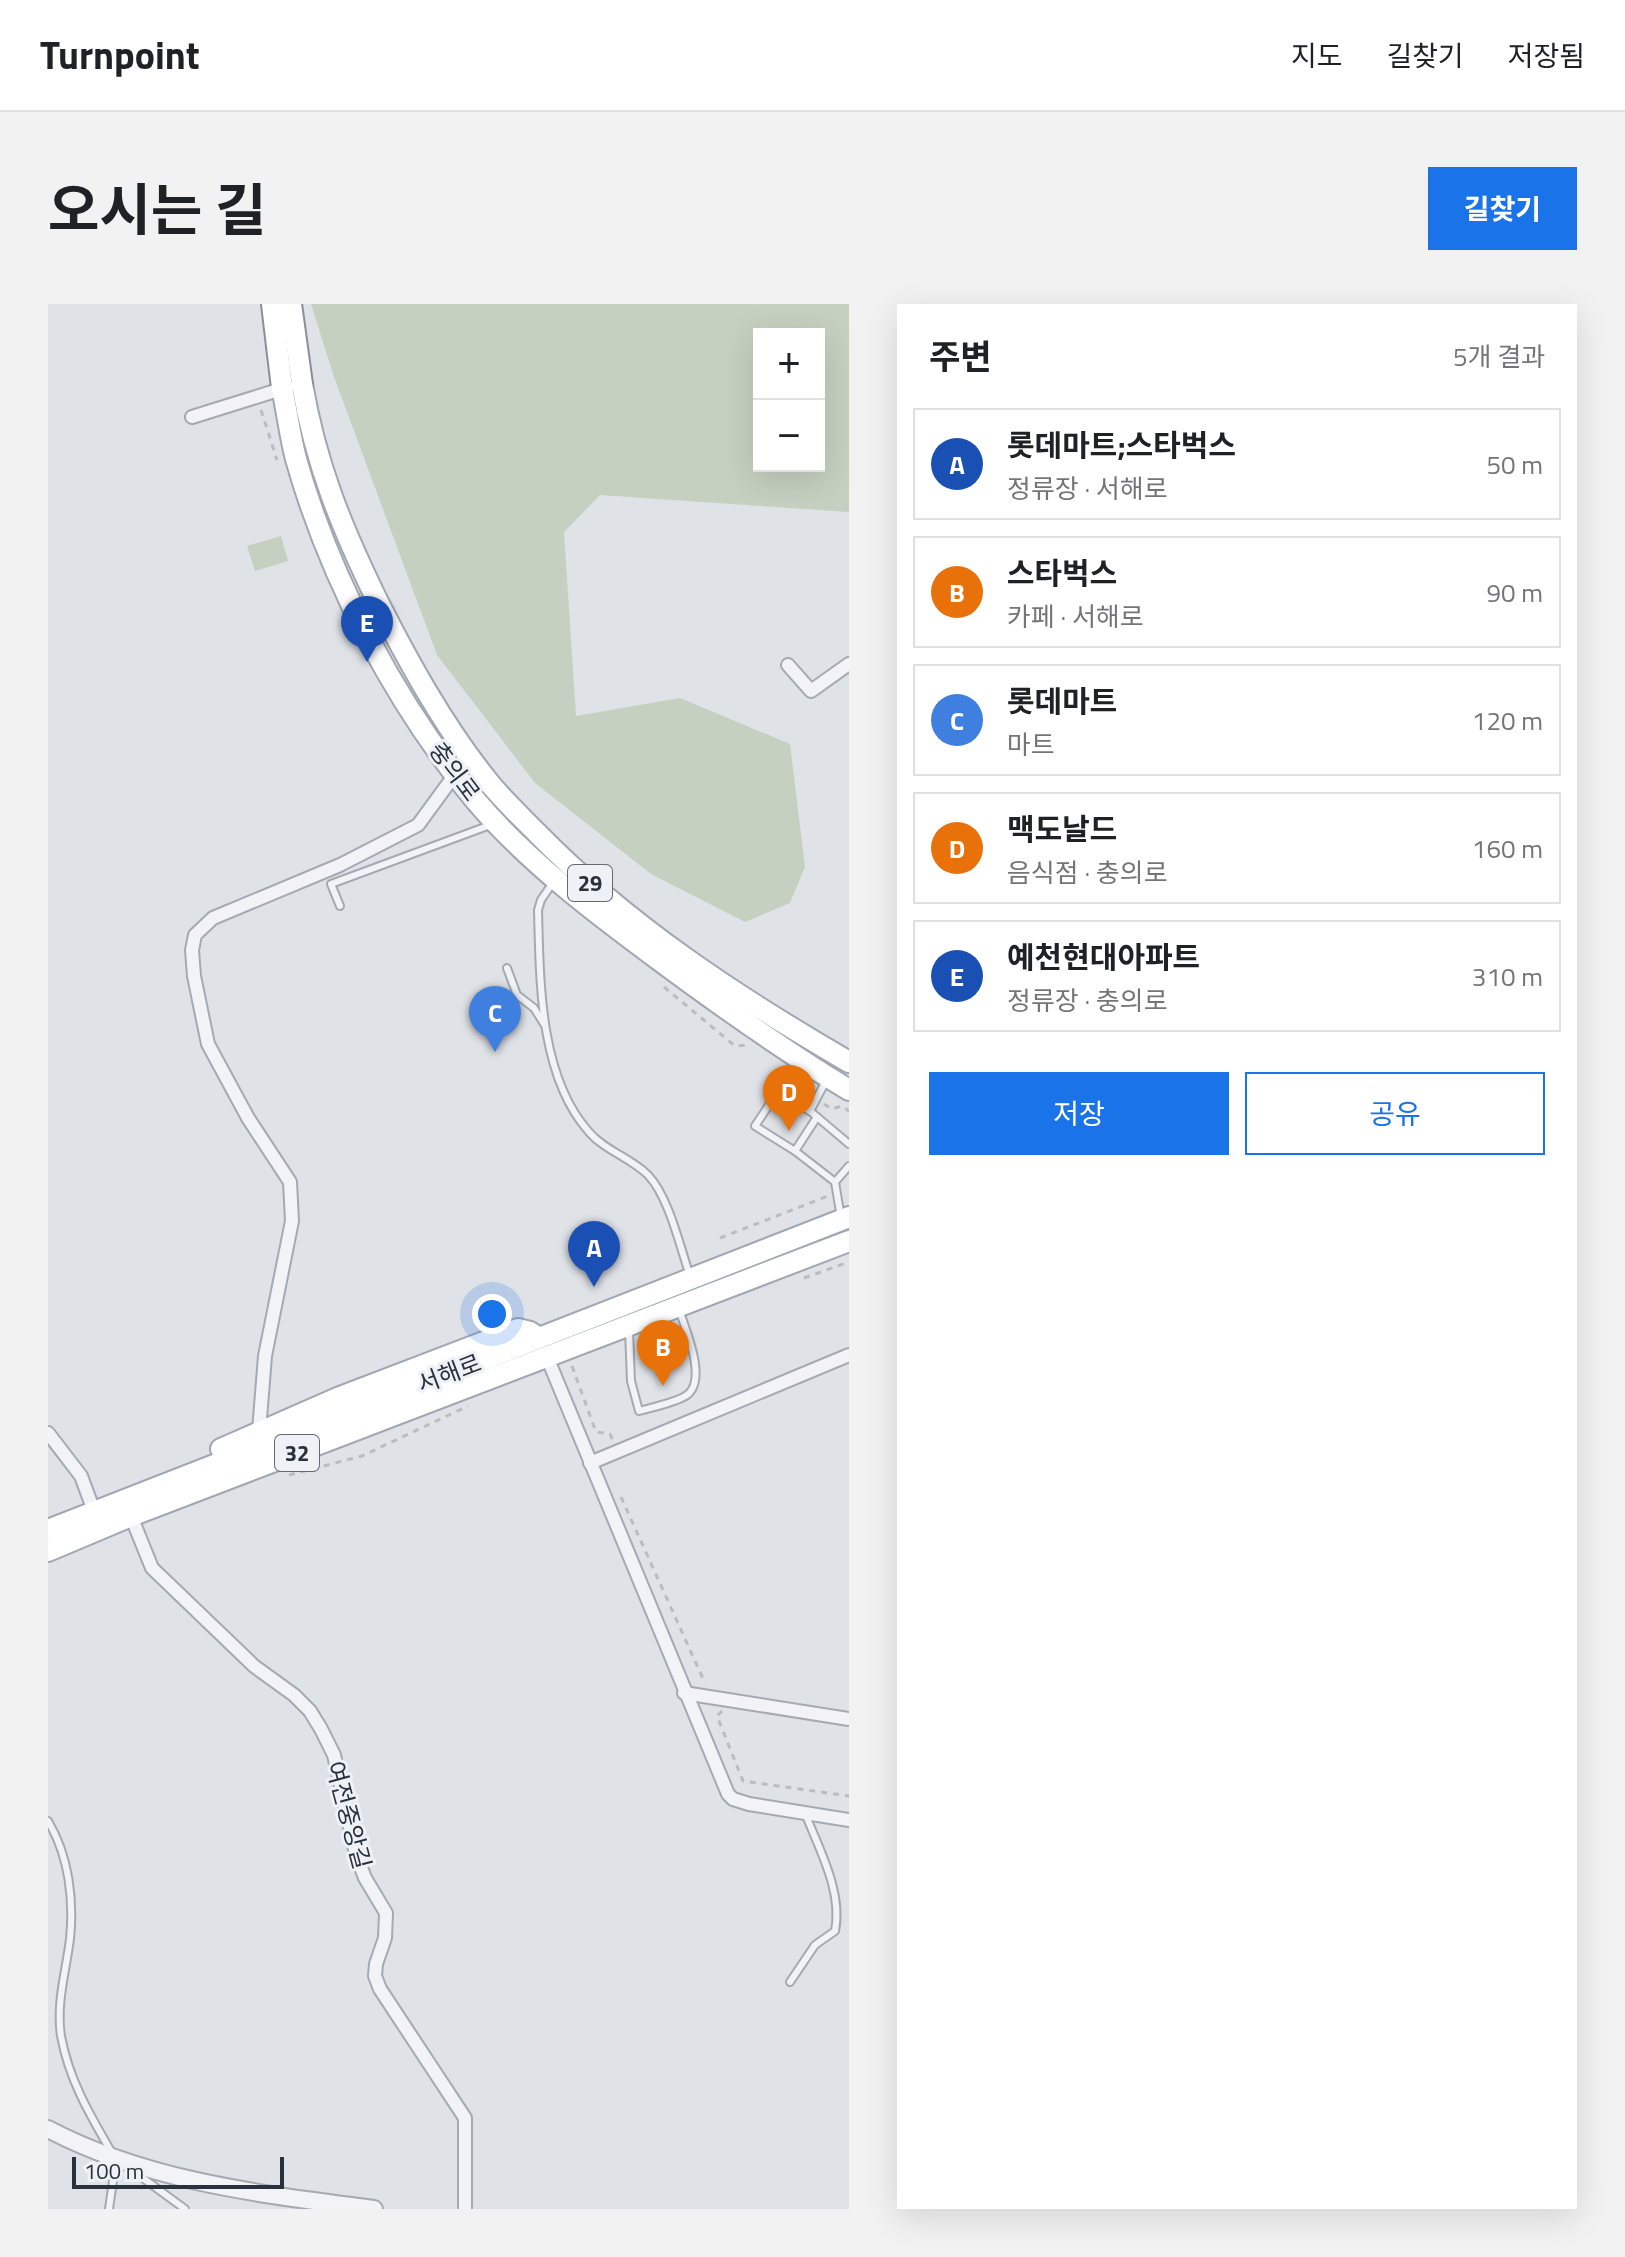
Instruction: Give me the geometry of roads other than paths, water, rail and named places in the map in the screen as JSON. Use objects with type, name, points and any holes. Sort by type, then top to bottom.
[{"type":"main road","name":"충의로","points":[[272,304],[292,386],[334,509],[395,637],[436,708],[488,782],[601,893],[719,983],[849,1062]]},
{"type":"main road","name":"충의로","points":[[291,304],[296,457],[319,529],[349,600],[419,723],[497,822],[555,879],[741,1021],[844,1087]]},
{"type":"main road","points":[[374,648],[383,637],[395,637]]},
{"type":"main road","name":"서해로","points":[[48,1551],[543,1348],[691,1279],[845,1218]]},
{"type":"main road","name":"서해로","points":[[48,1530],[543,1348],[629,1326],[849,1241]]},
{"type":"main road","points":[[797,1263],[802,1269],[849,1252]]},
{"type":"main road","points":[[94,1511],[259,1431],[518,1329],[530,1332],[543,1348]]},
{"type":"street","points":[[192,417],[292,386]]},
{"type":"street","points":[[788,665],[811,691],[849,664]]},
{"type":"street","points":[[259,1431],[265,1356],[292,1221],[290,1182],[248,1118],[208,1044],[194,976],[192,950],[195,935],[213,918],[340,865],[418,825],[456,773]]},
{"type":"street","points":[[543,1348],[728,1794],[742,1803],[849,1820]]},
{"type":"street","points":[[590,1463],[849,1355]]},
{"type":"street","points":[[48,1433],[81,1476],[94,1511]]},
{"type":"street","name":"여전중앙길","points":[[131,1516],[152,1568],[254,1666],[294,1695],[310,1711],[334,1755],[356,1854],[365,1878],[386,1913],[385,1938],[375,1976],[380,1989],[465,2118],[465,2209]]},
{"type":"street","points":[[684,1693],[849,1719]]},
{"type":"street","points":[[48,2129],[116,2160],[173,2177],[374,2209]]},
{"type":"lane","points":[[340,906],[331,884],[497,822]]},
{"type":"lane","points":[[555,879],[538,910],[545,1025],[554,1064],[573,1110],[590,1134],[647,1174],[659,1190],[691,1279]]},
{"type":"lane","points":[[507,968],[517,995],[534,1008],[545,1025]]},
{"type":"lane","points":[[810,1111],[844,1087]]},
{"type":"lane","points":[[845,1218],[835,1182],[795,1151],[755,1126],[771,1102],[778,1097],[787,1098],[810,1111],[849,1144]]},
{"type":"lane","points":[[795,1151],[817,1117]]},
{"type":"lane","points":[[835,1182],[849,1166]]},
{"type":"lane","points":[[629,1326],[631,1381],[639,1411],[687,1395],[694,1388],[696,1368],[678,1307]]},
{"type":"lane","points":[[790,1982],[815,1945],[835,1931],[839,1914],[834,1889],[805,1813]]},
{"type":"lane","points":[[48,1821],[63,1854],[71,1895],[70,1939],[61,1989],[61,2034],[74,2085],[116,2160],[185,2209]]},
{"type":"lane","points":[[109,2209],[116,2160]]},
{"type":"place","name":"예천현대아파트","points":[[367,662]]},
{"type":"place","name":"롯데마트","points":[[495,1052]]},
{"type":"place","name":"맥도날드","points":[[789,1131]]},
{"type":"place","name":"롯데마트;스타벅스","points":[[594,1287]]},
{"type":"place","name":"스타벅스","points":[[663,1386]]}]
